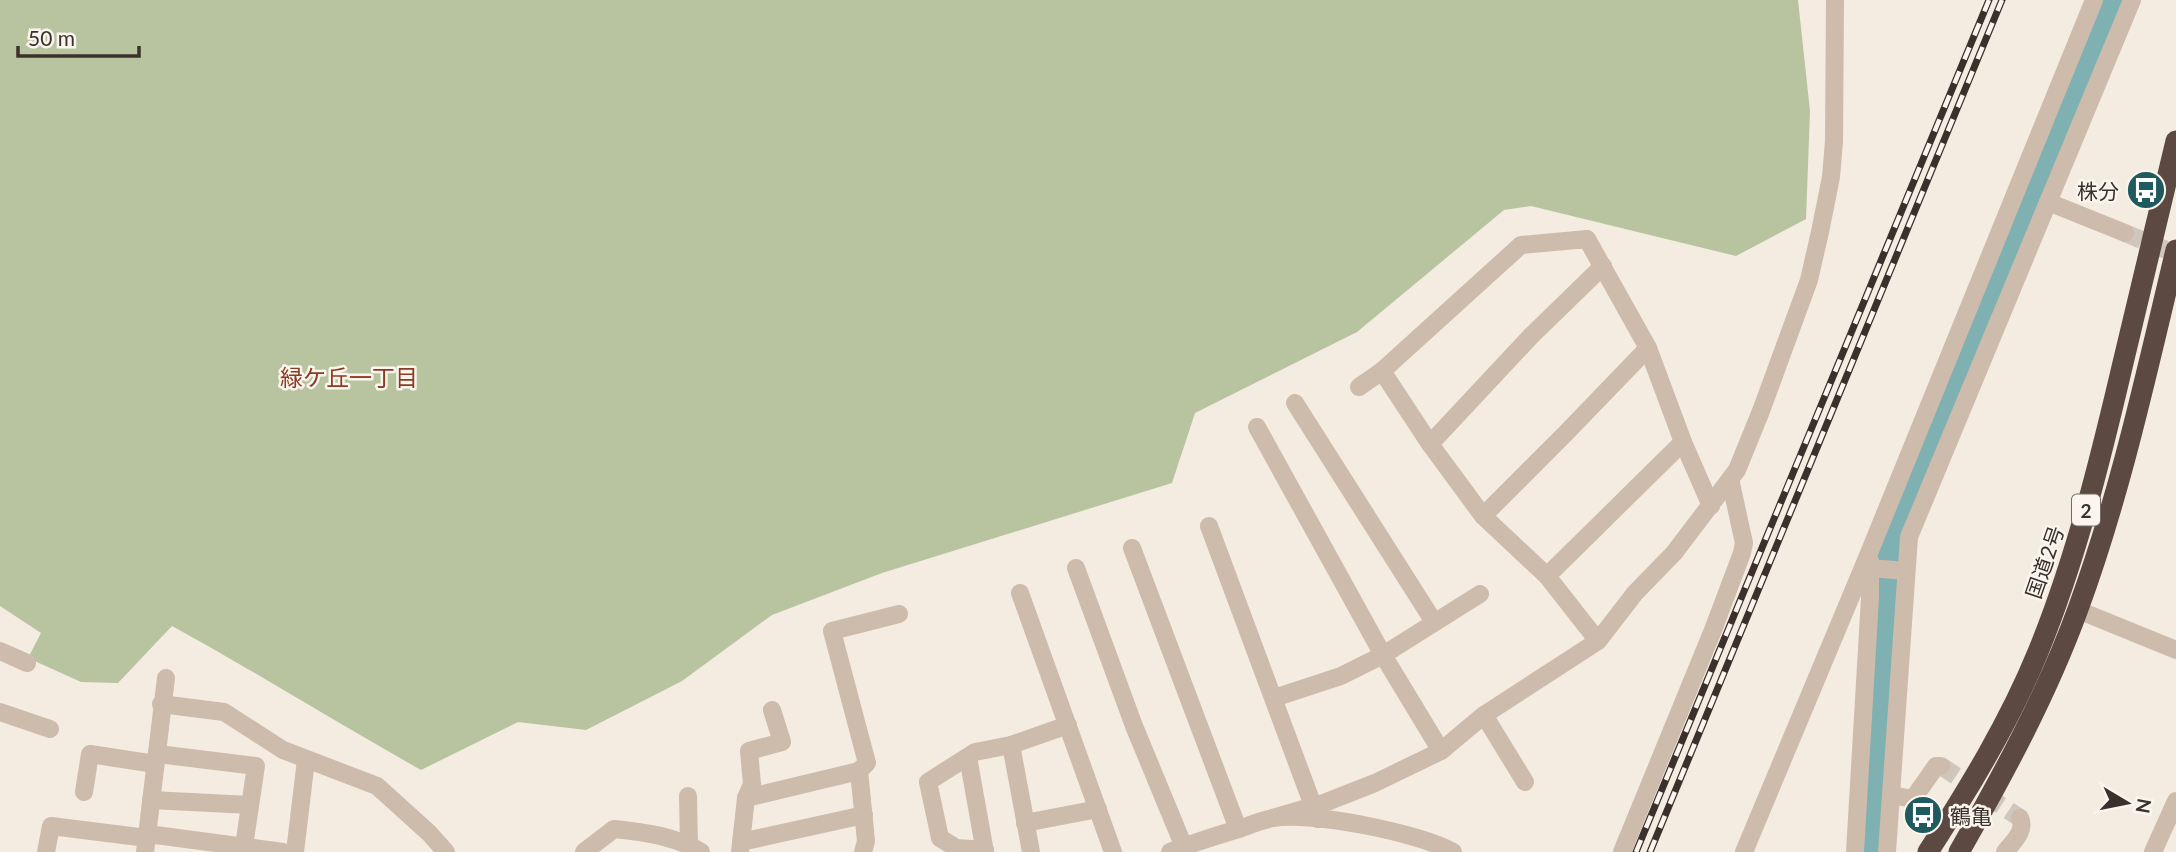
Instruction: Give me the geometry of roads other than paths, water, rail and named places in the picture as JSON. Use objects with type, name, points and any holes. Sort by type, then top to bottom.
[{"type":"highway","name":"国道2号","points":[[1928,852],[2012,709],[2057,601],[2107,432],[2176,141]]},
{"type":"highway","name":"2","points":[[1959,852],[2043,694],[2077,610],[2111,506],[2172,284],[2176,250]]},
{"type":"street","points":[[1316,813],[1441,751],[1484,715],[1598,641],[1635,593],[1674,553],[1730,479],[1747,448],[1762,411],[1809,280],[1820,232],[1831,177],[1834,141],[1835,0]]},
{"type":"street","points":[[1744,852],[1870,559],[2094,0]]},
{"type":"street","points":[[1887,852],[1909,537],[2132,0]]},
{"type":"street","points":[[2048,202],[2124,233]]},
{"type":"street","points":[[1359,387],[1382,371],[1521,245],[1587,239],[1648,348],[1711,506]]},
{"type":"street","points":[[1430,444],[1531,336],[1603,266]]},
{"type":"street","points":[[1483,516],[1648,348]]},
{"type":"street","points":[[1382,371],[1430,444],[1483,516],[1547,576],[1598,641]]},
{"type":"street","points":[[1295,403],[1434,622]]},
{"type":"street","points":[[1257,427],[1383,654],[1441,751]]},
{"type":"street","points":[[1547,576],[1684,442]]},
{"type":"street","points":[[1622,852],[1713,631],[1742,553],[1744,543],[1730,479]]},
{"type":"street","points":[[1209,526],[1316,813]]},
{"type":"street","points":[[1132,548],[1238,829]]},
{"type":"street","points":[[1870,559],[1906,571]]},
{"type":"street","points":[[1855,852],[1870,559]]},
{"type":"street","points":[[1076,568],[1177,849],[1273,818],[1316,813],[1411,835],[1453,852]]},
{"type":"street","points":[[1020,593],[1113,852]]},
{"type":"street","points":[[1274,698],[1341,676],[1383,654],[1480,594]]},
{"type":"street","points":[[2077,610],[2176,650]]},
{"type":"street","points":[[746,798],[859,771],[867,763],[832,631],[899,614]]},
{"type":"street","points":[[0,650],[27,663]]},
{"type":"street","points":[[147,841],[166,678]]},
{"type":"street","points":[[161,704],[225,712],[283,750],[377,786],[446,852]]},
{"type":"street","points":[[772,710],[782,742],[749,751],[752,784],[746,798],[740,847],[864,815]]},
{"type":"street","points":[[0,712],[50,729]]},
{"type":"street","points":[[1484,715],[1525,782]]},
{"type":"street","points":[[968,757],[985,851],[956,848],[940,838],[928,782],[975,752],[1011,745],[1068,725]]},
{"type":"street","points":[[1011,745],[1031,852]]},
{"type":"street","points":[[83,792],[90,754],[256,766],[244,846]]},
{"type":"street","points":[[295,852],[306,760]]},
{"type":"street","points":[[1892,794],[1913,799],[1936,766],[1941,766]]},
{"type":"street","points":[[859,771],[866,841],[863,852]]},
{"type":"street","points":[[584,852],[614,829],[656,844],[695,848],[688,796]]},
{"type":"street","points":[[151,800],[250,805]]},
{"type":"street","points":[[2153,852],[2176,801]]},
{"type":"street","points":[[1025,823],[1098,809]]},
{"type":"street","points":[[2005,852],[2022,831],[2023,822],[2020,818]]},
{"type":"street","points":[[46,852],[51,826],[147,841],[244,846],[283,852]]},
{"type":"waterway","points":[[1870,852],[1874,836],[1888,554],[2116,0]]},
{"type":"tunnel","points":[[2125,233],[2176,254]]},
{"type":"tunnel","points":[[1941,766],[2020,818]]},
{"type":"railway","points":[[1636,852],[1989,0]]},
{"type":"railway","points":[[1650,852],[2002,0]]},
{"type":"place","name":"株分","points":[[2146,190]]},
{"type":"place","name":"鶴亀","points":[[1923,815]]},
{"type":"district","name":"緑ケ丘一丁目","points":[[349,377]]}]
